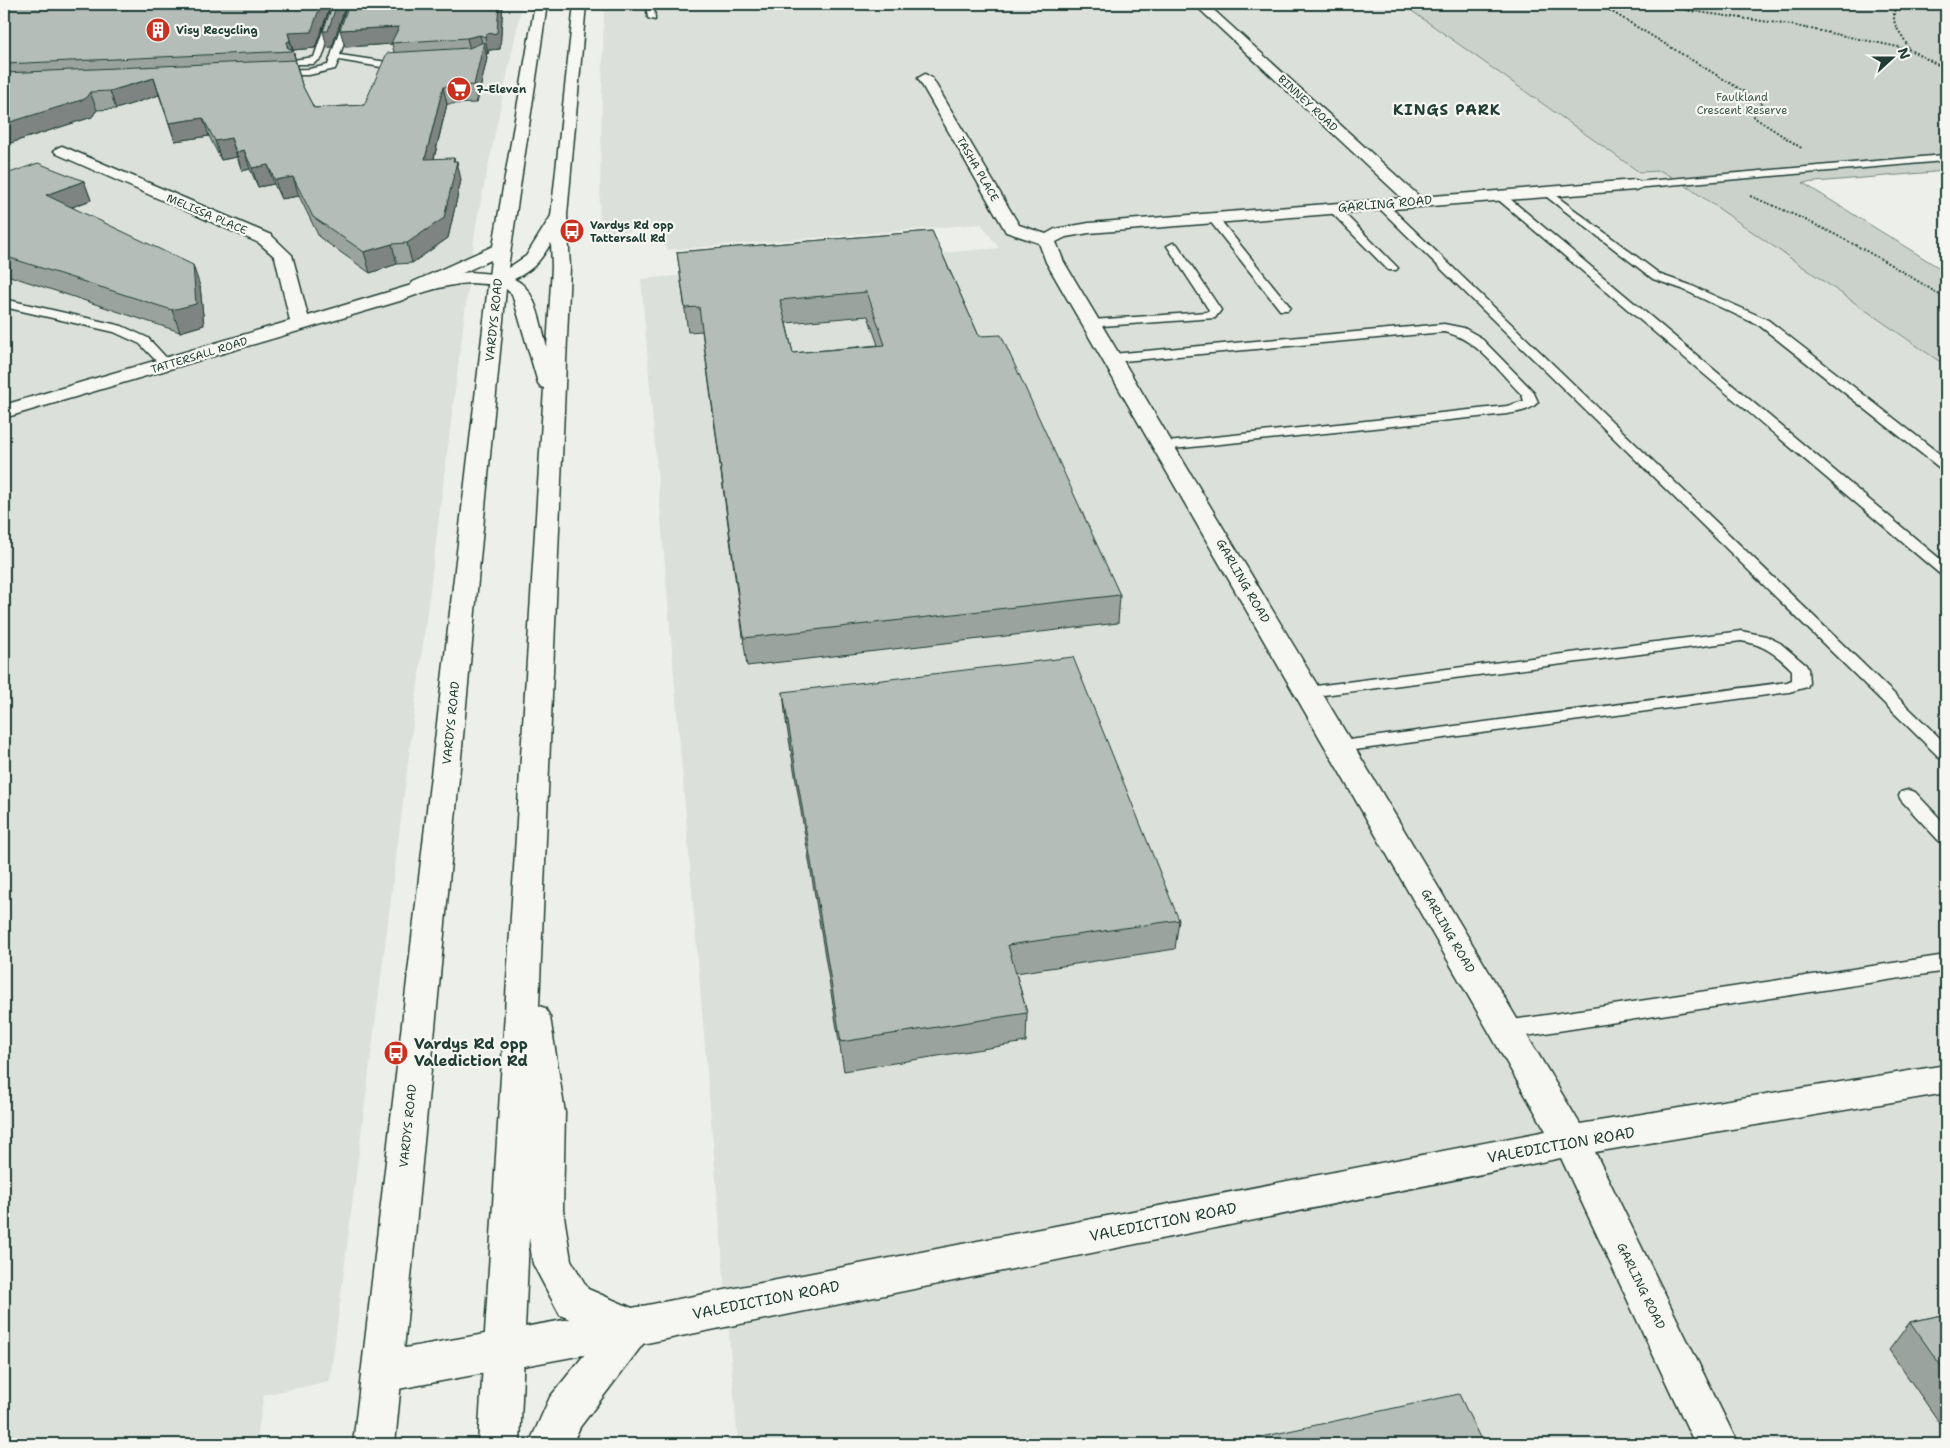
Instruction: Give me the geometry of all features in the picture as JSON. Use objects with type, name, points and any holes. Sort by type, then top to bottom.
[{"type":"street","name":"VARDYS ROAD","points":[[374,1444],[501,249],[541,4]]},
{"type":"street","points":[[499,1444],[561,267],[560,216],[580,4]]},
{"type":"street","name":"BINNEY ROAD","points":[[1200,4],[1416,202]]},
{"type":"street","name":"TASHA PLACE","points":[[925,78],[1012,228],[1047,240]]},
{"type":"street","name":"MELISSA PLACE","points":[[62,151],[265,239],[283,255],[300,324]]},
{"type":"street","name":"GARLING ROAD","points":[[1635,185],[1089,228],[1061,233],[1047,240],[1055,262],[1571,1142],[1717,1444]]},
{"type":"street","points":[[498,278],[521,269],[533,259],[560,216]]},
{"type":"street","points":[[420,286],[501,249]]},
{"type":"street","name":"TATTERSALL ROAD","points":[[4,412],[167,365],[420,286],[479,276],[498,278]]},
{"type":"street","points":[[498,278],[515,286],[520,292],[554,403]]},
{"type":"street","name":"TATTERSALL ROAD","points":[[393,296],[421,296],[482,286],[498,278]]},
{"type":"street","points":[[524,956],[547,1113],[544,1210],[552,1264],[574,1302],[632,1327],[565,1412],[550,1444]]},
{"type":"street","name":"VALEDICTION ROAD","points":[[382,1372],[503,1352],[1571,1142],[1946,1079]]},
{"type":"lane","points":[[270,64],[308,62],[318,58],[336,4]]},
{"type":"lane","points":[[260,74],[309,72],[332,67],[352,4]]},
{"type":"lane","points":[[650,4],[652,18]]},
{"type":"lane","points":[[335,57],[387,65],[415,63]]},
{"type":"lane","points":[[1635,185],[1944,158]]},
{"type":"lane","points":[[1547,192],[1657,277],[1686,287],[1764,323],[1946,466]]},
{"type":"lane","points":[[1500,195],[1946,572]]},
{"type":"lane","points":[[1382,204],[1946,754]]},
{"type":"lane","points":[[1333,208],[1392,268]]},
{"type":"lane","points":[[1213,218],[1284,307]]},
{"type":"lane","points":[[1092,324],[1211,315],[1215,310],[1173,246]]},
{"type":"lane","points":[[4,303],[118,329],[144,342],[167,365]]},
{"type":"lane","points":[[1112,358],[1444,328],[1460,331],[1476,340],[1528,394],[1531,402],[1524,406],[1507,410],[1164,446]]},
{"type":"lane","points":[[1308,692],[1741,636],[1760,638],[1781,649],[1800,669],[1801,683],[1789,687],[1340,746]]},
{"type":"lane","points":[[1908,796],[1946,836]]},
{"type":"lane","points":[[1506,1030],[1946,963]]},
{"type":"path","points":[[1599,4],[1763,103],[1753,114],[1755,118],[1832,168]]},
{"type":"path","points":[[1641,4],[1791,25],[1838,36],[1908,48],[1917,55],[1946,69]]},
{"type":"path","points":[[1908,4],[1895,9],[1892,16],[1896,30],[1908,44],[1908,48]]},
{"type":"path","points":[[1744,194],[1802,217],[1896,266],[1946,299]]},
{"type":"shaded area","points":[[4,4],[522,4],[476,225],[330,1381],[264,1395],[256,1444],[4,1444]]},
{"type":"shaded area","points":[[604,4],[1402,4],[1639,172],[1661,171],[1682,183],[1946,366],[1946,1444],[738,1444],[641,279],[999,248],[981,224],[668,250],[652,229],[599,234]]},
{"type":"green space","name":"Faulkland Crescent Reserve","points":[[1402,4],[1946,4],[1946,171],[1803,183],[1946,272],[1946,366],[1682,183],[1661,171],[1639,172]]},
{"type":"building","name":"Visy Recycling","points":[[4,4],[321,4],[311,32],[288,33],[290,41],[287,42],[287,47],[293,51],[4,64]]},
{"type":"building","points":[[333,4],[337,4],[328,31],[323,31]]},
{"type":"building","points":[[349,4],[499,4],[497,33],[486,34],[485,37],[480,35],[467,38],[391,43],[399,27],[340,30]]},
{"type":"building","points":[[484,42],[474,85],[443,87],[425,159],[454,158],[453,161],[457,161],[444,218],[407,243],[392,244],[364,252],[313,217],[293,177],[275,180],[268,165],[252,168],[244,150],[236,152],[231,138],[215,141],[203,118],[169,123],[154,78],[110,91],[90,92],[85,99],[4,124],[4,73],[295,60],[302,85],[314,108],[364,105],[387,53],[469,48]]},
{"type":"building","points":[[38,163],[84,181],[46,195],[193,265],[196,304],[172,310],[4,256],[4,175]]},
{"type":"building","points":[[932,231],[979,336],[1001,335],[1120,595],[744,638],[699,307],[685,308],[677,252]],"holes":[[[867,292],[885,345],[793,353],[780,300]]]},
{"type":"building","points":[[1073,657],[1179,920],[1008,945],[1027,1013],[841,1042],[783,692]]},
{"type":"building","points":[[1946,1314],[1946,1373],[1910,1322]]},
{"type":"building","points":[[1459,1394],[1483,1444],[1229,1444]]},
{"type":"place","name":"Visy Recycling","points":[[158,30]]},
{"type":"place","name":"7-Eleven","points":[[459,89]]},
{"type":"place","name":"Vardys Rd opp Tattersall Rd","points":[[572,231]]},
{"type":"place","name":"Vardys Rd opp Valediction Rd","points":[[396,1053]]},
{"type":"district","name":"KINGS PARK","points":[[1447,110]]}]
